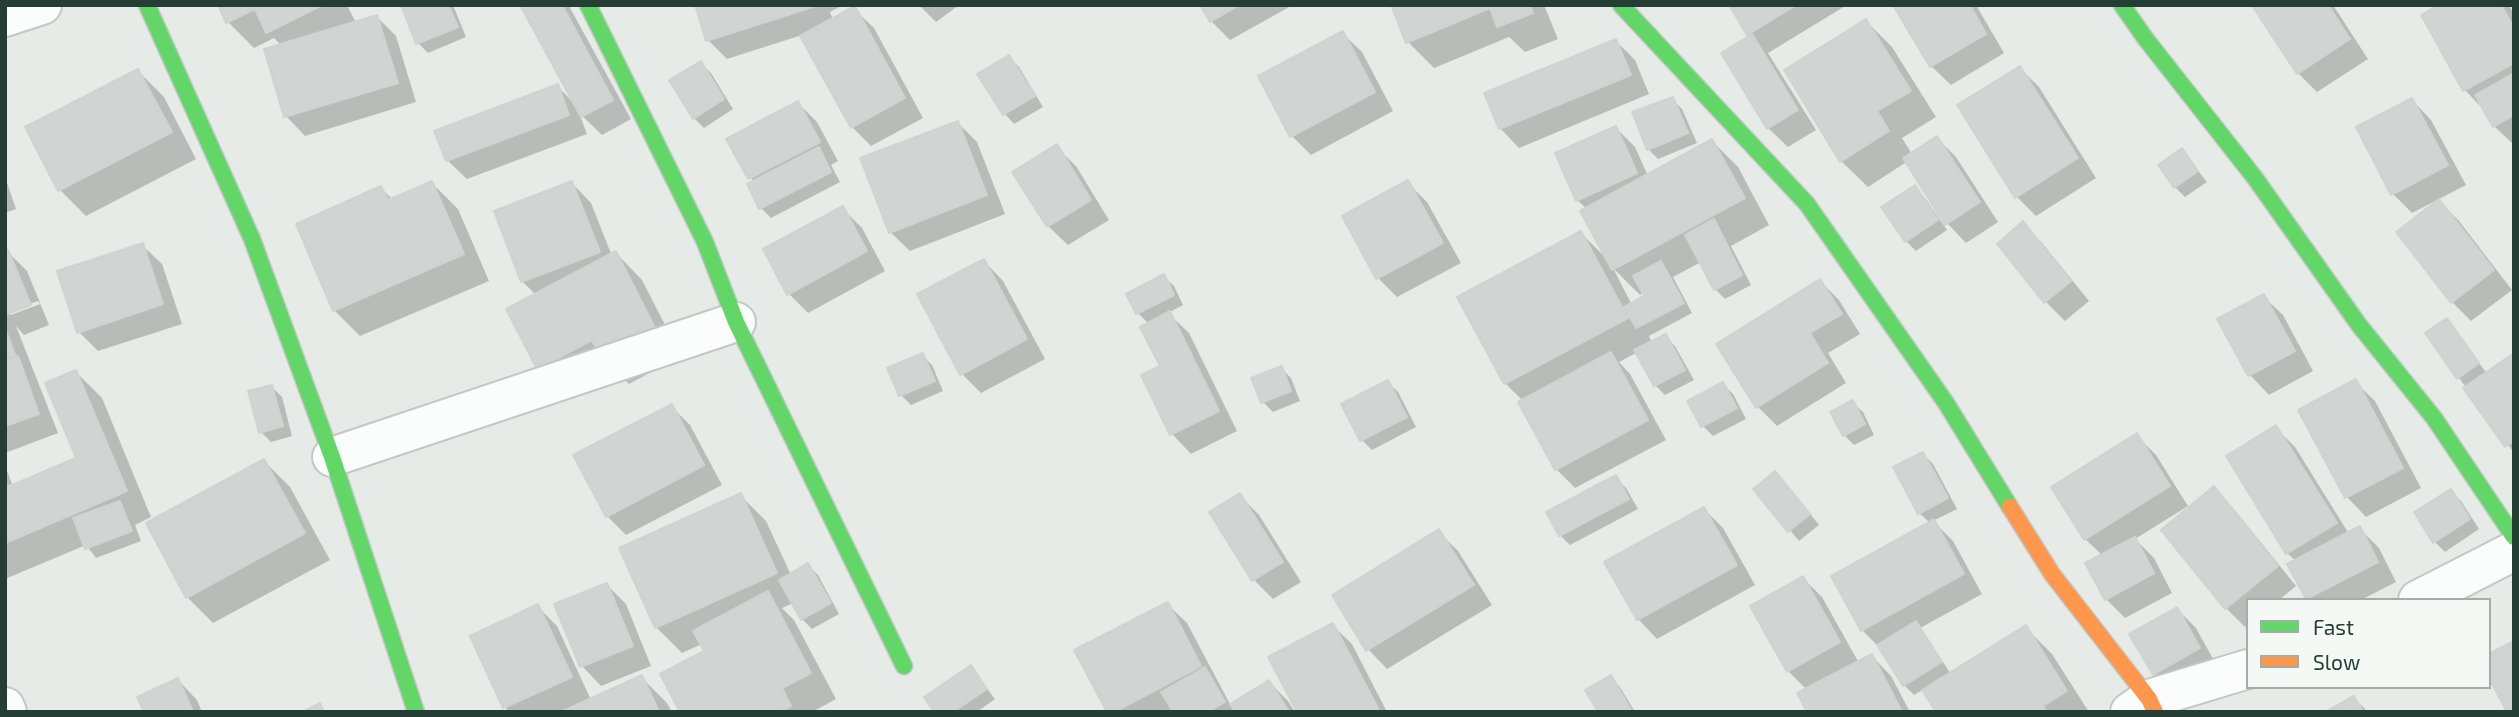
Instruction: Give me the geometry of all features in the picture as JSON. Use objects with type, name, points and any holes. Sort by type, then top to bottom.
[{"type":"street","points":[[5,17],[42,5]]},
{"type":"street","points":[[147,5],[252,239],[332,457],[416,712]]},
{"type":"street","points":[[587,5],[705,242],[736,322],[904,666]]},
{"type":"street","points":[[1621,5],[1807,204],[1946,402],[2052,574],[2145,708],[2246,670]]},
{"type":"street","points":[[2122,5],[2255,178],[2359,325],[2434,418],[2514,537]]},
{"type":"street","points":[[332,457],[736,322]]},
{"type":"street","points":[[2422,598],[2514,551]]},
{"type":"building","points":[[218,5],[322,5],[266,33],[255,9],[226,23]]},
{"type":"building","points":[[401,5],[448,5],[458,27],[416,44]]},
{"type":"building","points":[[520,5],[562,5],[613,100],[581,117]]},
{"type":"building","points":[[695,5],[816,5],[816,6],[706,41]]},
{"type":"building","points":[[1200,5],[1239,5],[1210,22]]},
{"type":"building","points":[[1391,5],[1530,5],[1533,13],[1497,27],[1490,8],[1406,43]]},
{"type":"building","points":[[1729,5],[1796,5],[1747,35]]},
{"type":"building","points":[[1893,5],[1970,5],[1986,34],[1930,67]]},
{"type":"building","points":[[2328,5],[2350,39],[2297,74],[2253,7]]},
{"type":"building","points":[[2439,5],[2501,5],[2514,28],[2514,63],[2463,91],[2421,15]]},
{"type":"building","points":[[855,6],[905,98],[851,128],[800,36]]},
{"type":"building","points":[[377,15],[398,83],[284,117],[264,49]]},
{"type":"building","points":[[1866,19],[1911,91],[1877,111],[1889,131],[1840,162],[1784,70]]},
{"type":"building","points":[[1343,31],[1375,92],[1290,137],[1258,76]]},
{"type":"building","points":[[1752,34],[1798,110],[1767,129],[1721,53]]},
{"type":"building","points":[[1616,39],[1631,75],[1499,129],[1484,93]]},
{"type":"building","points":[[1009,55],[1035,96],[1003,115],[977,74]]},
{"type":"building","points":[[701,61],[724,99],[693,119],[669,80]]},
{"type":"building","points":[[2020,66],[2078,158],[2015,198],[1957,105]]},
{"type":"building","points":[[138,69],[172,132],[58,191],[25,127]]},
{"type":"building","points":[[2514,73],[2514,115],[2493,127],[2475,95]]},
{"type":"building","points":[[558,84],[569,115],[446,161],[434,131]]},
{"type":"building","points":[[1673,97],[1688,133],[1647,150],[1632,112]]},
{"type":"building","points":[[2412,98],[2448,165],[2391,195],[2356,127]]},
{"type":"building","points":[[798,101],[820,142],[748,179],[726,139]]},
{"type":"building","points":[[958,121],[987,195],[889,233],[860,158]]},
{"type":"building","points":[[1616,126],[1637,173],[1576,201],[1555,153]]},
{"type":"building","points":[[1937,136],[1980,202],[1945,225],[1903,158]]},
{"type":"building","points":[[1712,139],[1745,198],[1612,270],[1580,211]]},
{"type":"building","points":[[1057,144],[1091,200],[1047,227],[1012,172]]},
{"type":"building","points":[[819,147],[831,172],[759,209],[747,184]]},
{"type":"building","points":[[2182,148],[2198,171],[2174,188],[2158,165]]},
{"type":"building","points":[[1408,180],[1443,243],[1376,279],[1342,216]]},
{"type":"building","points":[[432,181],[464,254],[333,311],[296,224],[381,186],[388,200]]},
{"type":"building","points":[[572,181],[600,252],[521,282],[494,211]]},
{"type":"building","points":[[1915,185],[1938,220],[1905,242],[1881,207]]},
{"type":"building","points":[[2439,199],[2494,270],[2451,303],[2396,232]]},
{"type":"building","points":[[843,206],[867,251],[787,295],[763,249]]},
{"type":"building","points":[[1714,219],[1742,275],[1714,290],[1685,235]]},
{"type":"building","points":[[2023,221],[2071,281],[2044,303],[1997,244]]},
{"type":"building","points":[[1581,231],[1628,318],[1504,384],[1457,297]]},
{"type":"building","points":[[143,243],[163,304],[77,333],[57,271]]},
{"type":"building","points":[[8,250],[31,305],[5,315],[5,251]]},
{"type":"building","points":[[616,251],[656,330],[602,359],[592,340],[537,369],[506,309]]},
{"type":"building","points":[[984,259],[1027,339],[960,375],[917,294]]},
{"type":"building","points":[[1661,261],[1684,303],[1636,328],[1624,307],[1644,296],[1633,276]]},
{"type":"building","points":[[1164,274],[1174,295],[1136,314],[1126,294]]},
{"type":"building","points":[[1820,279],[1842,314],[1810,333],[1828,363],[1756,408],[1716,344]]},
{"type":"building","points":[[2264,294],[2295,351],[2248,376],[2217,319]]},
{"type":"building","points":[[1170,311],[1219,411],[1170,435],[1141,375],[1160,366],[1140,327]]},
{"type":"building","points":[[2447,318],[2479,363],[2457,379],[2425,333]]},
{"type":"building","points":[[5,328],[15,355],[5,358]]},
{"type":"building","points":[[1666,334],[1685,370],[1654,386],[1634,350]]},
{"type":"building","points":[[1611,352],[1648,420],[1555,470],[1518,402]]},
{"type":"building","points":[[923,353],[935,381],[899,396],[887,368]]},
{"type":"building","points":[[2514,353],[2514,441],[2505,447],[2463,388]]},
{"type":"building","points":[[18,356],[39,414],[5,426],[5,361]]},
{"type":"building","points":[[1282,366],[1291,391],[1261,403],[1251,378]]},
{"type":"building","points":[[76,370],[127,491],[5,543],[5,488],[76,458],[45,383]]},
{"type":"building","points":[[2356,379],[2403,468],[2345,498],[2298,410]]},
{"type":"building","points":[[1388,380],[1407,417],[1360,441],[1341,404]]},
{"type":"building","points":[[1723,382],[1737,408],[1701,427],[1687,401]]},
{"type":"building","points":[[272,385],[283,426],[259,433],[248,391]]},
{"type":"building","points":[[1853,400],[1865,424],[1843,436],[1830,412]]},
{"type":"building","points":[[672,404],[704,465],[606,517],[573,455]]},
{"type":"building","points":[[2276,425],[2337,523],[2286,554],[2226,456]]},
{"type":"building","points":[[2137,433],[2170,486],[2084,540],[2051,487]]},
{"type":"building","points":[[1923,452],[1948,498],[1918,514],[1893,467]]},
{"type":"building","points":[[264,459],[305,533],[186,598],[146,523]]},
{"type":"building","points":[[1775,471],[1810,514],[1788,532],[1753,489]]},
{"type":"building","points":[[1616,475],[1629,499],[1559,536],[1546,512]]},
{"type":"building","points":[[2214,486],[2278,566],[2225,609],[2161,530]]},
{"type":"building","points":[[2451,489],[2470,519],[2433,543],[2414,512]]},
{"type":"building","points":[[741,493],[777,573],[655,628],[619,548]]},
{"type":"building","points":[[1240,493],[1283,562],[1252,581],[1209,512]]},
{"type":"building","points":[[120,501],[132,531],[85,549],[73,518]]},
{"type":"building","points":[[1704,507],[1737,565],[1637,620],[1604,562]]},
{"type":"building","points":[[1934,519],[1964,574],[1861,631],[1831,576]]},
{"type":"building","points":[[2360,526],[2378,562],[2308,598],[2305,598],[2287,564]]},
{"type":"building","points":[[1439,529],[1474,585],[1366,651],[1332,595]]},
{"type":"building","points":[[2135,537],[2154,573],[2105,600],[2085,563]]},
{"type":"building","points":[[808,563],[831,603],[801,620],[779,580]]},
{"type":"building","points":[[1803,576],[1840,642],[1787,672],[1750,606]]},
{"type":"building","points":[[607,583],[633,646],[580,667],[554,604]]},
{"type":"building","points":[[768,591],[811,673],[782,688],[791,706],[780,712],[680,712],[660,674],[704,651],[693,631]]},
{"type":"building","points":[[1168,602],[1201,666],[1114,712],[1107,712],[1074,650]]},
{"type":"building","points":[[538,604],[572,677],[503,708],[470,636]]},
{"type":"building","points":[[2177,607],[2200,648],[2153,675],[2129,634]]},
{"type":"building","points":[[1916,621],[1942,662],[1903,686],[1877,645]]},
{"type":"building","points":[[1333,623],[1380,712],[1297,712],[1268,657]]},
{"type":"building","points":[[2026,625],[2067,691],[2043,706],[2046,712],[1936,712],[1922,690]]},
{"type":"building","points":[[2514,641],[2514,712],[2507,712],[2491,682],[2491,653]]},
{"type":"building","points":[[1872,654],[1902,712],[1807,712],[1797,693]]},
{"type":"building","points":[[971,665],[987,689],[953,712],[934,712],[924,697]]},
{"type":"building","points":[[1205,667],[1225,702],[1208,712],[1173,712],[1161,692]]},
{"type":"building","points":[[642,675],[659,712],[561,712]]},
{"type":"building","points":[[1611,675],[1632,712],[1598,712],[1585,690]]},
{"type":"building","points":[[178,678],[193,712],[144,712],[137,697]]},
{"type":"building","points":[[1269,680],[1289,712],[1235,712],[1230,704]]},
{"type":"building","points":[[2354,696],[2363,712],[2325,712]]},
{"type":"building","points":[[320,703],[324,712],[303,712]]},
{"type":"traffic: fast","points":[[147,5],[252,239],[332,457],[416,712]]},
{"type":"traffic: fast","points":[[588,5],[705,242],[736,322],[904,666]]},
{"type":"traffic: fast","points":[[1621,5],[1807,204],[1946,403],[2010,507]]},
{"type":"traffic: fast","points":[[2122,5],[2255,178],[2359,325],[2434,418],[2514,537]]},
{"type":"traffic: slow","points":[[2010,507],[2052,574],[2149,699],[2155,712]]}]
